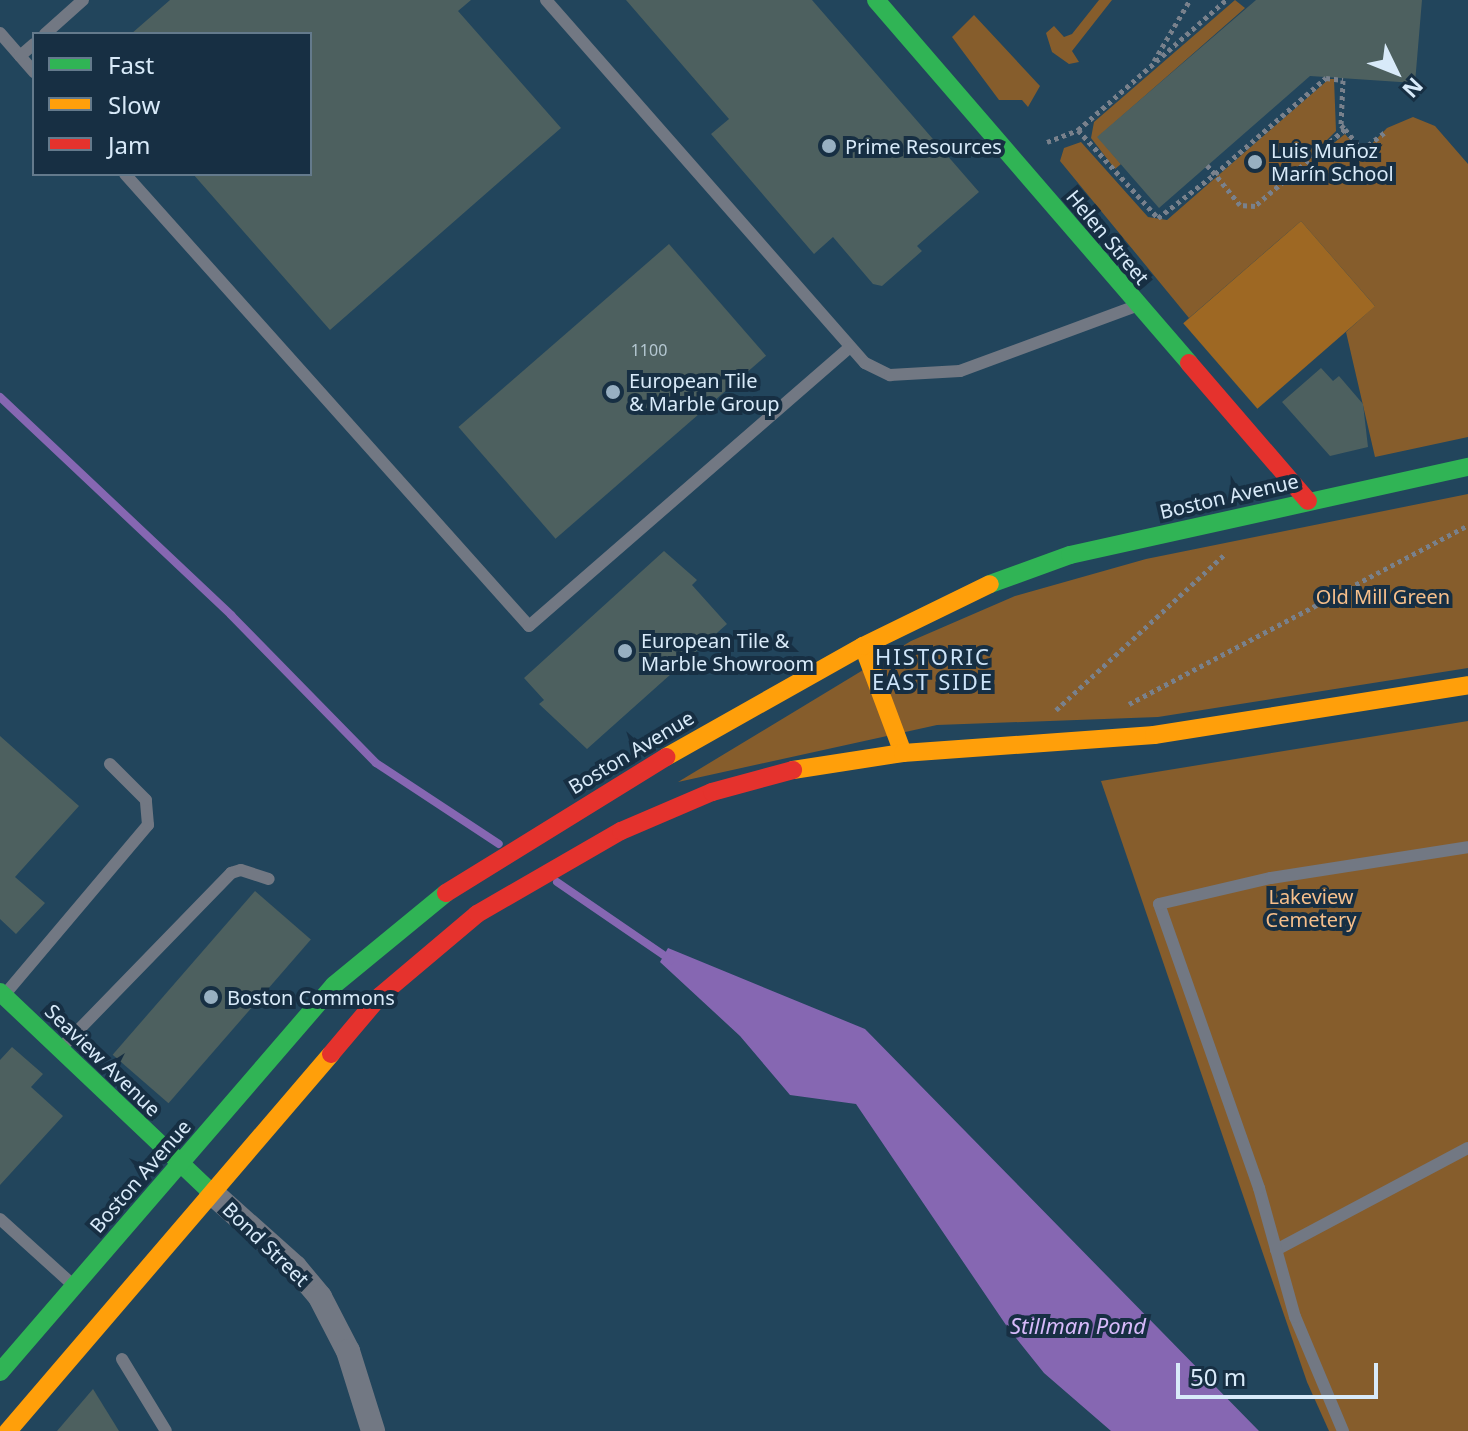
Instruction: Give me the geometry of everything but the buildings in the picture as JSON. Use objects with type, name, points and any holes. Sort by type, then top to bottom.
[{"type":"main road","name":"Helen Street","points":[[876,0],[1136,306],[1308,501]]},
{"type":"main road","name":"Boston Avenue","points":[[8,1422],[178,1165],[334,985],[445,892],[702,735],[863,646],[991,584],[1070,555],[1468,467]]},
{"type":"main road","points":[[863,646],[903,753]]},
{"type":"main road","name":"Boston Avenue","points":[[0,1372],[89,1301],[211,1192],[380,996],[477,914],[555,866],[712,792],[804,767],[903,753],[1154,735],[1468,685]]},
{"type":"main road","name":"Seaview Avenue","points":[[2,994],[178,1165],[211,1192]]},
{"type":"street","name":"Bond Street","points":[[211,1192],[295,1267],[320,1297],[348,1351],[373,1431]]},
{"type":"lane","points":[[47,32],[83,0]]},
{"type":"lane","points":[[546,0],[865,363],[890,375],[960,371],[1136,306]]},
{"type":"lane","points":[[0,33],[32,70]]},
{"type":"lane","points":[[20,56],[32,46]]},
{"type":"lane","points":[[127,176],[529,626],[850,347]]},
{"type":"lane","points":[[2,994],[148,825],[146,800],[110,764]]},
{"type":"lane","points":[[1343,1431],[1295,1317],[1276,1250],[1159,904],[1271,878],[1468,847]]},
{"type":"lane","points":[[60,1049],[231,873],[241,870],[269,879]]},
{"type":"lane","points":[[1276,1250],[1468,1148]]},
{"type":"lane","points":[[0,1219],[89,1301]]},
{"type":"lane","points":[[122,1359],[166,1431]]},
{"type":"path","points":[[1150,67],[1190,0]]},
{"type":"path","points":[[1047,142],[1078,130],[1226,0]]},
{"type":"path","points":[[1078,130],[1158,218],[1215,174],[1326,78],[1343,80],[1345,129],[1362,150],[1386,131]]},
{"type":"path","points":[[1207,165],[1240,205],[1255,206],[1345,129]]},
{"type":"path","points":[[1122,708],[1468,525]]},
{"type":"path","points":[[1044,722],[1237,544]]},
{"type":"green space","points":[[1099,0],[1112,0],[1072,51],[1079,62],[1069,64],[1052,52],[1046,33],[1054,26],[1064,37],[1072,34]]},
{"type":"green space","points":[[1235,0],[1245,8],[1098,137],[1121,164],[1115,169],[1091,138],[1094,122]]},
{"type":"green space","points":[[974,15],[1040,86],[1028,107],[1022,100],[999,100],[952,37]]},
{"type":"green space","points":[[1329,79],[1334,79],[1336,131],[1325,142],[1330,146],[1345,134],[1362,154],[1387,128],[1413,117],[1435,126],[1468,164],[1468,437],[1375,457],[1346,332],[1375,306],[1301,221],[1189,318],[1060,161],[1064,148],[1081,142],[1148,217],[1167,220]]},
{"type":"green space","name":"Old Mill Green","points":[[1468,494],[1468,668],[1158,717],[937,725],[678,782],[911,641],[1015,596],[1146,559]]},
{"type":"green space","name":"Lakeview Cemetery","points":[[1468,721],[1468,1431],[1329,1431],[1307,1382],[1101,781]]},
{"type":"shaded area","points":[[1301,221],[1375,306],[1257,409],[1183,323]]},
{"type":"water","name":"Stillman Pond","points":[[668,948],[865,1029],[1259,1431],[1111,1431],[1044,1373],[1008,1328],[856,1104],[790,1095],[740,1036],[660,962]]},
{"type":"waterway","points":[[0,397],[231,615],[376,763],[499,844]]},
{"type":"waterway","points":[[557,882],[671,960]]},
{"type":"traffic: fast","points":[[876,0],[1189,363]]},
{"type":"traffic: fast","points":[[990,584],[1070,555],[1468,467]]},
{"type":"traffic: fast","points":[[0,1372],[334,985],[446,893]]},
{"type":"traffic: fast","points":[[0,992],[211,1192]]},
{"type":"traffic: slow","points":[[666,757],[863,646],[990,584]]},
{"type":"traffic: slow","points":[[863,646],[903,753]]},
{"type":"traffic: slow","points":[[793,770],[903,753],[1154,735],[1468,685]]},
{"type":"traffic: slow","points":[[8,1431],[331,1054]]},
{"type":"traffic: jam","points":[[1189,363],[1308,501]]},
{"type":"traffic: jam","points":[[446,893],[666,757]]},
{"type":"traffic: jam","points":[[331,1054],[380,996],[477,914],[621,831],[712,792],[793,770]]},
{"type":"place","name":"Prime Resources","points":[[829,146]]},
{"type":"place","name":"Luis Muñoz Marín School","points":[[1255,162]]},
{"type":"place","name":"European Tile & Marble Group","points":[[613,392]]},
{"type":"place","name":"European Tile & Marble Showroom","points":[[625,651]]},
{"type":"place","name":"Boston Commons","points":[[211,997]]},
{"type":"district","name":"HISTORIC EAST SIDE","points":[[933,668]]}]
